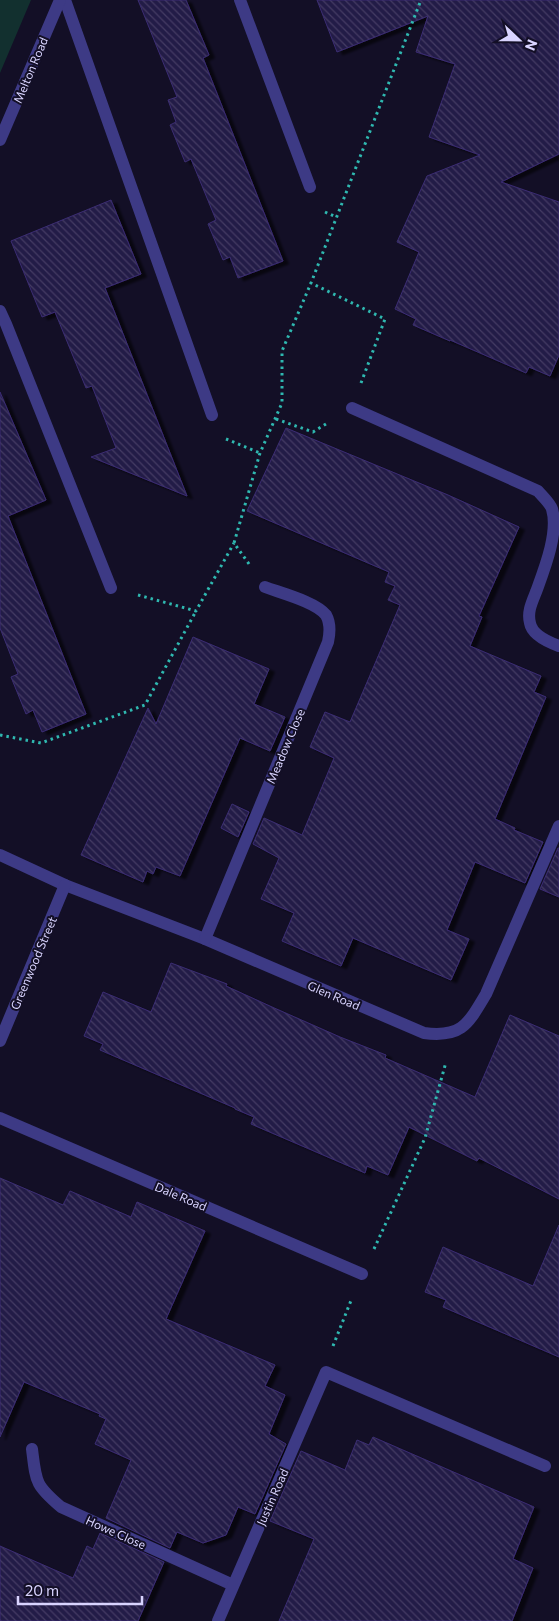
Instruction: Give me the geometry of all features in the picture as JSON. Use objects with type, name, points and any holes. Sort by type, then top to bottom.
[{"type":"street","name":"Melton Road","points":[[0,140],[60,0]]},
{"type":"street","points":[[65,0],[212,415]]},
{"type":"street","points":[[240,0],[310,187]]},
{"type":"street","points":[[0,311],[111,588]]},
{"type":"street","points":[[352,408],[538,491],[552,508],[554,525],[553,538],[544,570],[529,610],[530,624],[536,634],[559,646]]},
{"type":"street","name":"Meadow Close","points":[[205,939],[328,642],[330,629],[326,616],[318,608],[265,587]]},
{"type":"street","points":[[454,1033],[471,1019],[486,994],[559,826]]},
{"type":"street","name":"Glen Road","points":[[0,855],[65,885],[205,939],[424,1033],[441,1035],[454,1033]]},
{"type":"street","name":"Greenwood Street","points":[[0,1041],[65,885]]},
{"type":"street","name":"Dale Road","points":[[0,1118],[362,1274]]},
{"type":"street","points":[[326,1372],[545,1466]]},
{"type":"street","name":"Justin Road","points":[[218,1621],[326,1372]]},
{"type":"street","name":"Howe Close","points":[[32,1448],[36,1479],[45,1493],[61,1507],[234,1585]]},
{"type":"path","points":[[0,734],[41,742],[145,704],[234,543],[260,453],[282,402],[282,351],[311,283],[421,0]]},
{"type":"path","points":[[276,419],[312,432],[352,408],[385,319],[311,283]]},
{"type":"path","points":[[212,415],[224,438],[260,453]]},
{"type":"path","points":[[234,543],[265,587]]},
{"type":"path","points":[[111,588],[196,611]]},
{"type":"path","points":[[326,1372],[336,1336],[424,1138],[454,1033]]},
{"type":"green space","points":[[0,0],[31,0],[0,73]]},
{"type":"building","points":[[138,0],[186,0],[209,55],[203,58],[283,261],[238,278],[230,257],[223,260],[208,224],[216,220],[191,159],[185,162],[170,125],[176,122],[168,100],[177,97]]},
{"type":"building","points":[[317,0],[559,0],[559,154],[501,182],[559,202],[559,355],[550,376],[529,367],[526,373],[450,341],[413,325],[416,319],[395,309],[419,252],[397,242],[427,176],[480,155],[429,137],[455,64],[416,52],[428,16],[337,52]]},
{"type":"building","points":[[111,200],[141,274],[105,288],[187,496],[91,457],[116,448],[92,386],[86,388],[55,312],[42,317],[11,241]]},
{"type":"building","points":[[0,392],[46,500],[8,516],[86,714],[42,732],[33,710],[26,714],[11,677],[18,674],[0,628]]},
{"type":"building","points":[[286,428],[448,495],[519,527],[479,616],[482,617],[470,646],[541,676],[534,692],[546,697],[495,819],[515,828],[514,830],[543,842],[525,883],[475,862],[447,930],[469,939],[451,980],[353,938],[341,966],[282,941],[294,913],[261,899],[279,858],[253,844],[264,818],[302,835],[334,758],[310,747],[325,712],[350,722],[400,605],[388,600],[395,586],[385,582],[389,572],[247,511]]},
{"type":"building","points":[[193,637],[269,669],[254,704],[285,717],[270,751],[240,738],[180,876],[156,867],[153,874],[147,871],[143,882],[81,855],[148,708],[156,724]]},
{"type":"building","points":[[232,804],[249,812],[238,837],[221,828]]},
{"type":"building","points":[[559,848],[559,897],[540,889]]},
{"type":"building","points":[[171,963],[227,984],[226,986],[272,1007],[386,1055],[385,1058],[475,1097],[510,1015],[559,1036],[559,1199],[479,1158],[477,1161],[409,1127],[388,1175],[367,1166],[365,1173],[251,1124],[254,1117],[100,1050],[103,1044],[84,1036],[103,992],[151,1012]]},
{"type":"building","points":[[0,1178],[63,1205],[70,1191],[131,1217],[137,1202],[205,1231],[166,1319],[275,1365],[265,1386],[285,1395],[269,1434],[286,1444],[255,1514],[238,1507],[226,1535],[203,1543],[177,1532],[170,1548],[106,1518],[131,1460],[95,1444],[106,1419],[99,1416],[100,1414],[24,1382],[0,1437]]},
{"type":"building","points":[[559,1225],[559,1357],[443,1307],[446,1300],[425,1292],[443,1247],[533,1286]]},
{"type":"building","points":[[373,1437],[534,1507],[513,1559],[533,1568],[512,1621],[279,1621],[314,1539],[270,1521],[301,1451],[345,1470],[357,1440],[369,1445]]},
{"type":"building","points":[[100,1533],[164,1562],[138,1621],[0,1621],[0,1546],[73,1578],[87,1546],[93,1549]]}]
